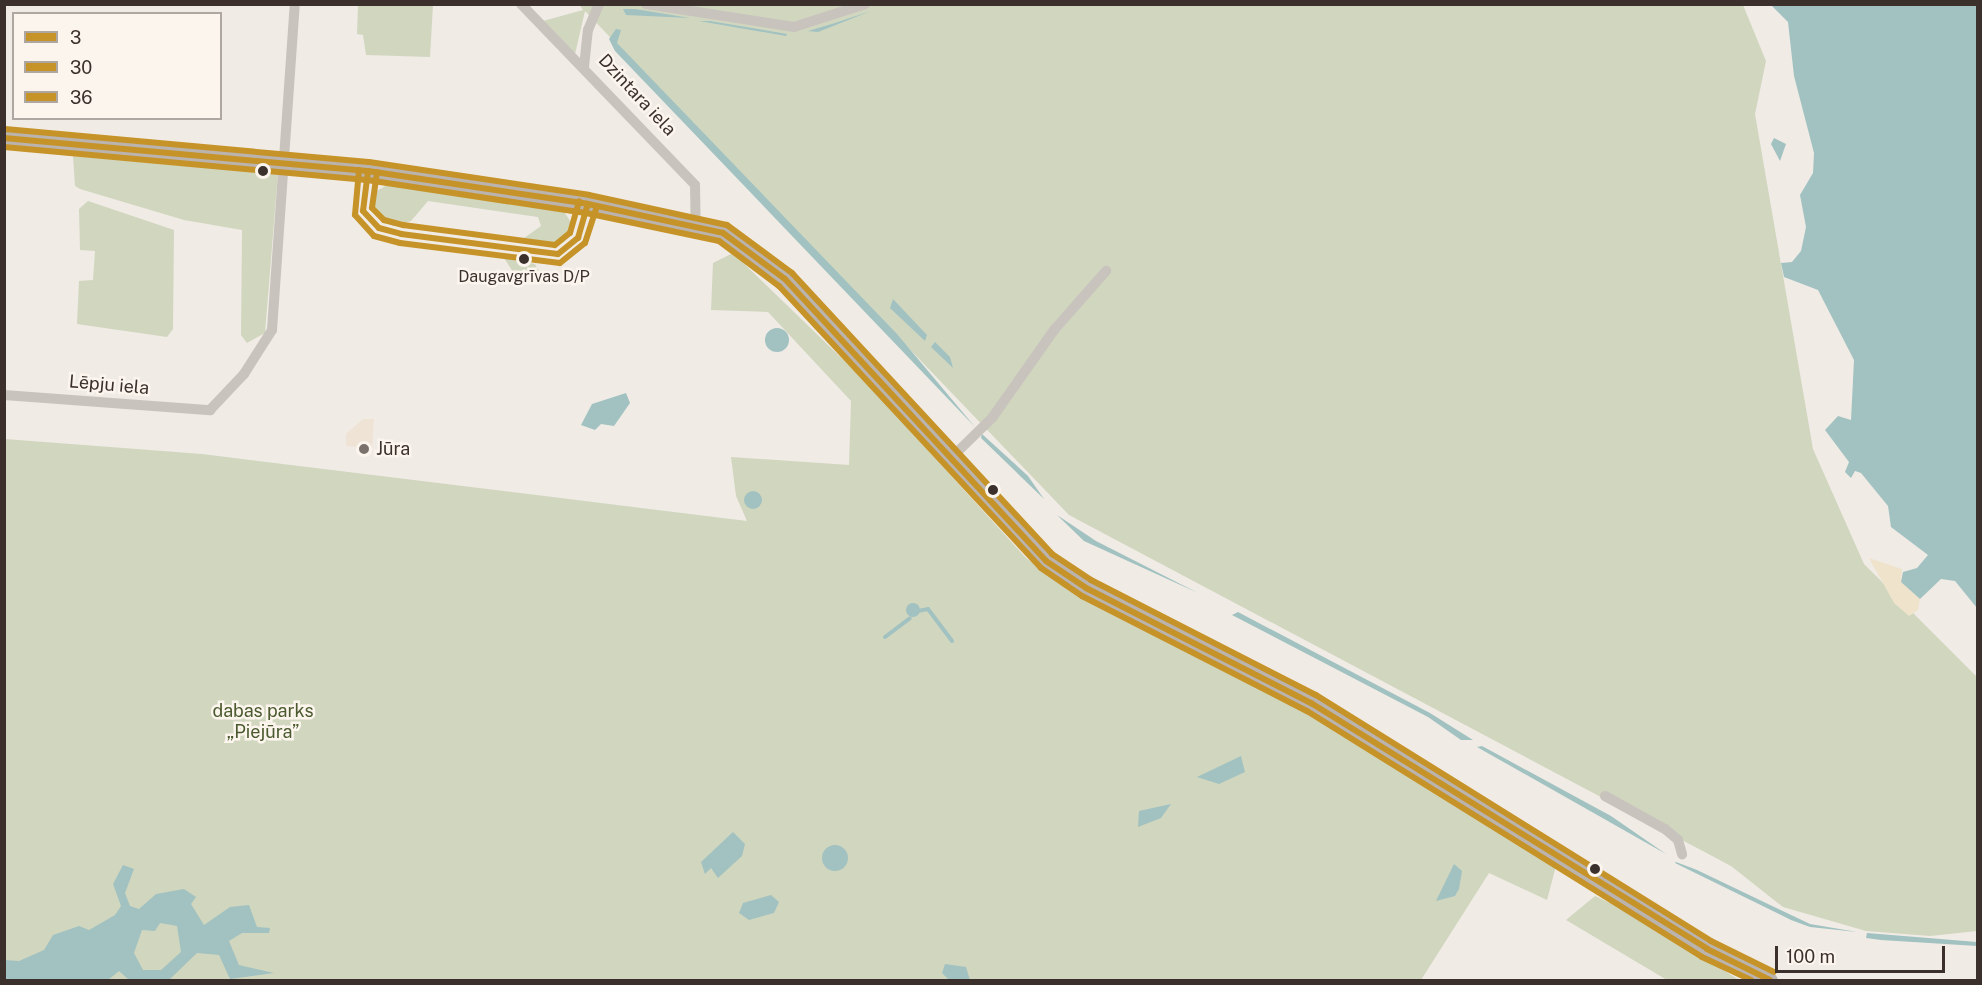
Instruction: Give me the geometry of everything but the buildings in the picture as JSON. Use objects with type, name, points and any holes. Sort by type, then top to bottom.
[{"type":"street","points":[[284,162],[295,4]]},
{"type":"street","points":[[584,67],[588,30],[599,4]]},
{"type":"street","points":[[646,4],[794,27],[865,4]]},
{"type":"street","name":"Dzintara iela","points":[[523,5],[695,185],[696,224]]},
{"type":"street","points":[[4,138],[284,162],[696,224],[743,244],[785,279],[1046,561],[1086,588],[1311,703],[1707,949],[1770,981]]},
{"type":"street","name":"Lēpju iela","points":[[4,395],[210,410],[222,402],[272,330],[284,162]]},
{"type":"street","points":[[950,459],[992,418],[1054,330],[1106,271]]},
{"type":"street","points":[[1605,796],[1665,830],[1678,840],[1682,854]]},
{"type":"green space","points":[[579,4],[1743,5],[1766,61],[1755,114],[1813,449],[1864,564],[1977,677],[1977,931],[1930,936],[1866,931],[1783,907],[1731,866],[1069,515],[585,11],[575,54],[543,21],[583,10]]},
{"type":"green space","points":[[358,5],[433,5],[430,57],[366,55],[363,35],[357,34]]},
{"type":"green space","points":[[73,156],[278,173],[265,333],[247,343],[241,335],[242,230],[184,220],[80,189],[75,186]]},
{"type":"green space","points":[[389,184],[563,210],[574,227],[564,242],[551,243],[524,238],[541,226],[538,217],[428,201],[411,221],[393,226],[375,213],[371,200],[373,193]]},
{"type":"green space","points":[[88,201],[174,230],[173,329],[167,337],[77,324],[79,281],[93,280],[95,251],[80,250],[79,209]]},
{"type":"green space","name":"dabas parks „Piejūra”","points":[[733,253],[859,375],[1026,558],[1072,592],[1310,712],[1556,866],[1547,900],[1489,873],[1421,980],[5,980],[5,439],[202,454],[747,521],[736,496],[731,457],[849,465],[851,401],[768,312],[711,310],[713,263]]},
{"type":"green space","points":[[504,258],[535,264],[543,280],[519,281]]},
{"type":"green space","points":[[1595,896],[1640,917],[1739,980],[1667,980],[1566,920]]},
{"type":"sand","points":[[1869,558],[1902,569],[1901,582],[1920,599],[1918,610],[1909,616],[1894,603]]},
{"type":"shaded area","points":[[363,419],[374,419],[372,448],[346,446],[346,434]]},
{"type":"water","points":[[1771,5],[1977,5],[1977,608],[1955,581],[1941,579],[1920,599],[1901,582],[1903,572],[1917,568],[1928,555],[1891,527],[1888,506],[1861,473],[1855,471],[1851,478],[1845,472],[1849,462],[1825,430],[1838,416],[1851,420],[1854,360],[1818,290],[1784,277],[1781,263],[1792,262],[1801,251],[1806,227],[1800,195],[1813,173],[1814,153],[1794,76],[1788,22]]},
{"type":"water","points":[[623,9],[635,9],[690,18],[626,15]]},
{"type":"water","points":[[871,11],[818,32],[808,31],[835,23]]},
{"type":"water","points":[[699,21],[710,21],[787,34],[786,36]]},
{"type":"water","points":[[616,29],[621,30],[617,43],[897,334],[975,427],[615,51],[609,39]]},
{"type":"water","points":[[1774,138],[1786,144],[1780,161],[1771,144]]},
{"type":"water","points":[[893,299],[927,335],[925,341],[890,308]]},
{"type":"water","points":[[777,328],[786,331],[789,340],[786,349],[777,352],[768,349],[765,340],[768,331]]},
{"type":"water","points":[[935,342],[950,357],[953,368],[931,347]]},
{"type":"water","points":[[626,393],[630,403],[614,426],[601,424],[595,430],[581,425],[592,404]]},
{"type":"water","points":[[982,434],[1028,476],[1044,499],[981,438]]},
{"type":"water","points":[[753,491],[759,494],[762,500],[759,506],[753,509],[747,506],[744,500],[747,494]]},
{"type":"water","points":[[1057,515],[1096,541],[1198,593],[1084,541]]},
{"type":"water","points":[[913,603],[918,605],[920,610],[918,615],[913,617],[908,615],[906,610],[908,605]]},
{"type":"water","points":[[1238,612],[1430,713],[1473,740],[1461,740],[1428,717],[1232,615]]},
{"type":"water","points":[[1482,746],[1611,816],[1666,854],[1477,747]]},
{"type":"water","points":[[1241,756],[1245,772],[1219,784],[1197,777]]},
{"type":"water","points":[[1171,804],[1161,818],[1138,827],[1139,811]]},
{"type":"water","points":[[733,832],[745,844],[742,856],[718,878],[711,868],[705,874],[701,862]]},
{"type":"water","points":[[835,845],[844,849],[848,858],[844,867],[835,871],[826,867],[822,858],[826,849]]},
{"type":"water","points":[[1675,863],[1697,870],[1810,924],[1857,932],[1810,927],[1791,920]]},
{"type":"water","points":[[1454,864],[1462,871],[1459,889],[1455,896],[1436,901]]},
{"type":"water","points":[[123,865],[134,869],[125,893],[130,906],[139,909],[156,894],[184,889],[196,897],[191,904],[204,925],[230,907],[249,905],[257,927],[270,928],[269,933],[242,933],[229,941],[239,965],[274,973],[230,979],[219,955],[197,953],[169,980],[129,980],[119,971],[108,980],[5,980],[5,960],[19,961],[44,950],[53,935],[79,926],[89,930],[115,915],[121,906],[113,884]],"holes":[[[160,923],[177,926],[181,952],[161,970],[143,970],[134,953],[142,930],[155,931]]]},
{"type":"water","points":[[771,895],[779,902],[774,913],[749,920],[739,913],[743,903]]},
{"type":"water","points":[[1867,933],[1977,942],[1977,946],[1881,940],[1866,938]]},
{"type":"water","points":[[945,964],[966,967],[970,980],[949,980],[942,973]]},
{"type":"waterway","points":[[918,611],[928,609],[952,641]]},
{"type":"waterway","points":[[885,637],[910,618]]},
{"type":"transit line","name":"36","points":[[5,129],[369,162],[589,195],[727,225],[792,273],[1052,554],[1091,580],[1316,695],[1711,941],[1774,972]]},
{"type":"transit line","name":"3","points":[[4,138],[368,171],[588,204],[723,233],[785,279],[1046,561],[1086,588],[1311,703],[1707,949],[1770,980]]},
{"type":"transit line","name":"30","points":[[4,147],[367,180],[586,213],[719,241],[779,286],[1041,568],[1082,596],[1307,711],[1702,957],[1751,980]]},
{"type":"transit line","name":"30","points":[[359,170],[355,215],[374,236],[400,243],[560,263],[585,243],[597,207]]},
{"type":"transit line","name":"3","points":[[368,171],[363,211],[379,228],[401,234],[558,254],[578,238],[588,204]]},
{"type":"transit line","name":"36","points":[[377,172],[372,208],[384,220],[403,225],[555,245],[570,233],[579,201]]},
{"type":"place","name":"Daugavgrīvas D/P","points":[[524,259]]},
{"type":"place","name":"Jūra","points":[[364,449]]}]
